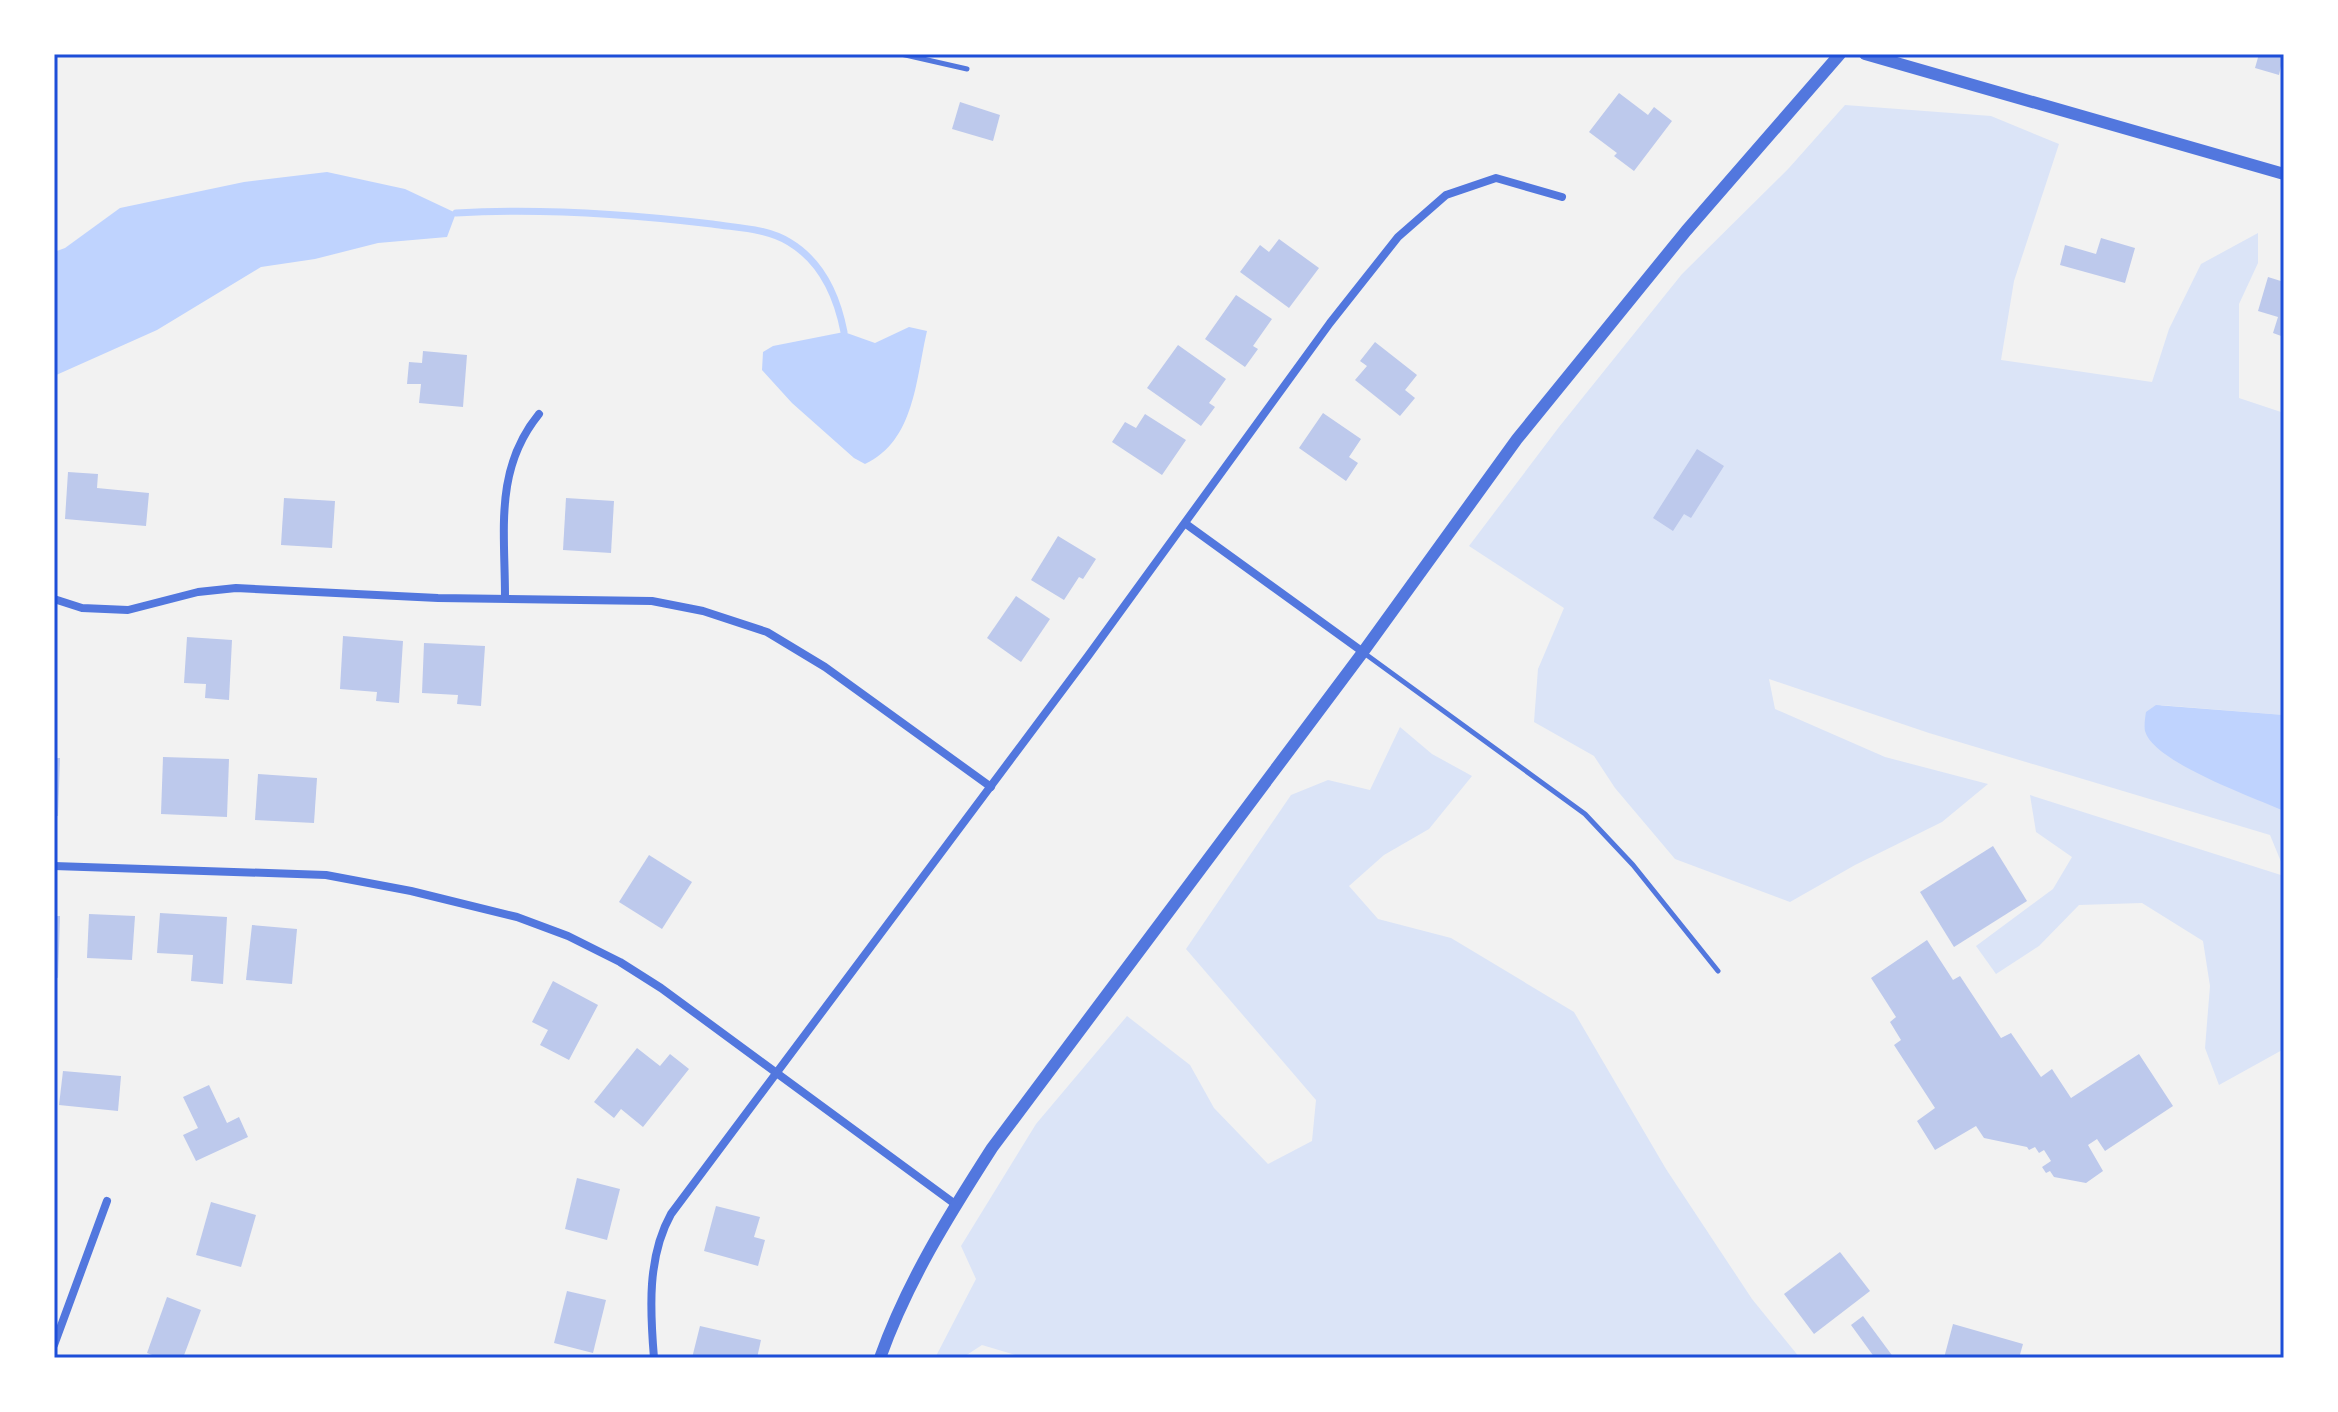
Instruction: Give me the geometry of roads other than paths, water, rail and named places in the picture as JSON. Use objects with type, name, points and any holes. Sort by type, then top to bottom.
[{"type":"street","points":[[880,1358],[914,1277],[955,1204],[992,1148],[1363,652],[1517,439],[1686,231],[1840,54]]},
{"type":"street","points":[[1865,54],[2284,174]]},
{"type":"street","points":[[654,1358],[650,1314],[658,1244],[664,1227],[1186,524],[1330,323],[1398,237],[1446,195],[1496,178],[1562,197]]},
{"type":"street","points":[[505,597],[505,493],[513,458],[523,434],[539,414]]},
{"type":"street","points":[[1186,524],[1363,652]]},
{"type":"street","points":[[54,599],[82,608],[128,610],[198,592],[236,588],[438,598],[652,601],[703,611],[767,632],[825,667],[991,787]]},
{"type":"street","points":[[54,866],[326,875],[411,891],[517,917],[568,936],[620,962],[661,988],[955,1204]]},
{"type":"street","points":[[54,1345],[107,1201]]},
{"type":"street","points":[[54,1317],[64,1321]]},
{"type":"lane","points":[[901,54],[967,69]]},
{"type":"lane","points":[[1363,652],[1585,814],[1633,865],[1718,971]]},
{"type":"water","points":[[327,172],[405,189],[456,213],[447,237],[378,243],[315,259],[261,267],[157,330],[54,376],[54,252],[65,248],[120,208],[244,182]]},
{"type":"water","points":[[909,327],[927,331],[911,406],[894,440],[882,454],[865,464],[854,458],[792,403],[762,370],[763,352],[773,346],[844,332],[875,343]]},
{"type":"water","points":[[2156,705],[2284,715],[2284,811],[2207,778],[2166,755],[2152,743],[2145,731],[2146,712]]},
{"type":"waterway","points":[[456,213],[520,211],[616,215],[712,224],[771,234],[800,250],[819,269],[837,305],[844,332]]}]
